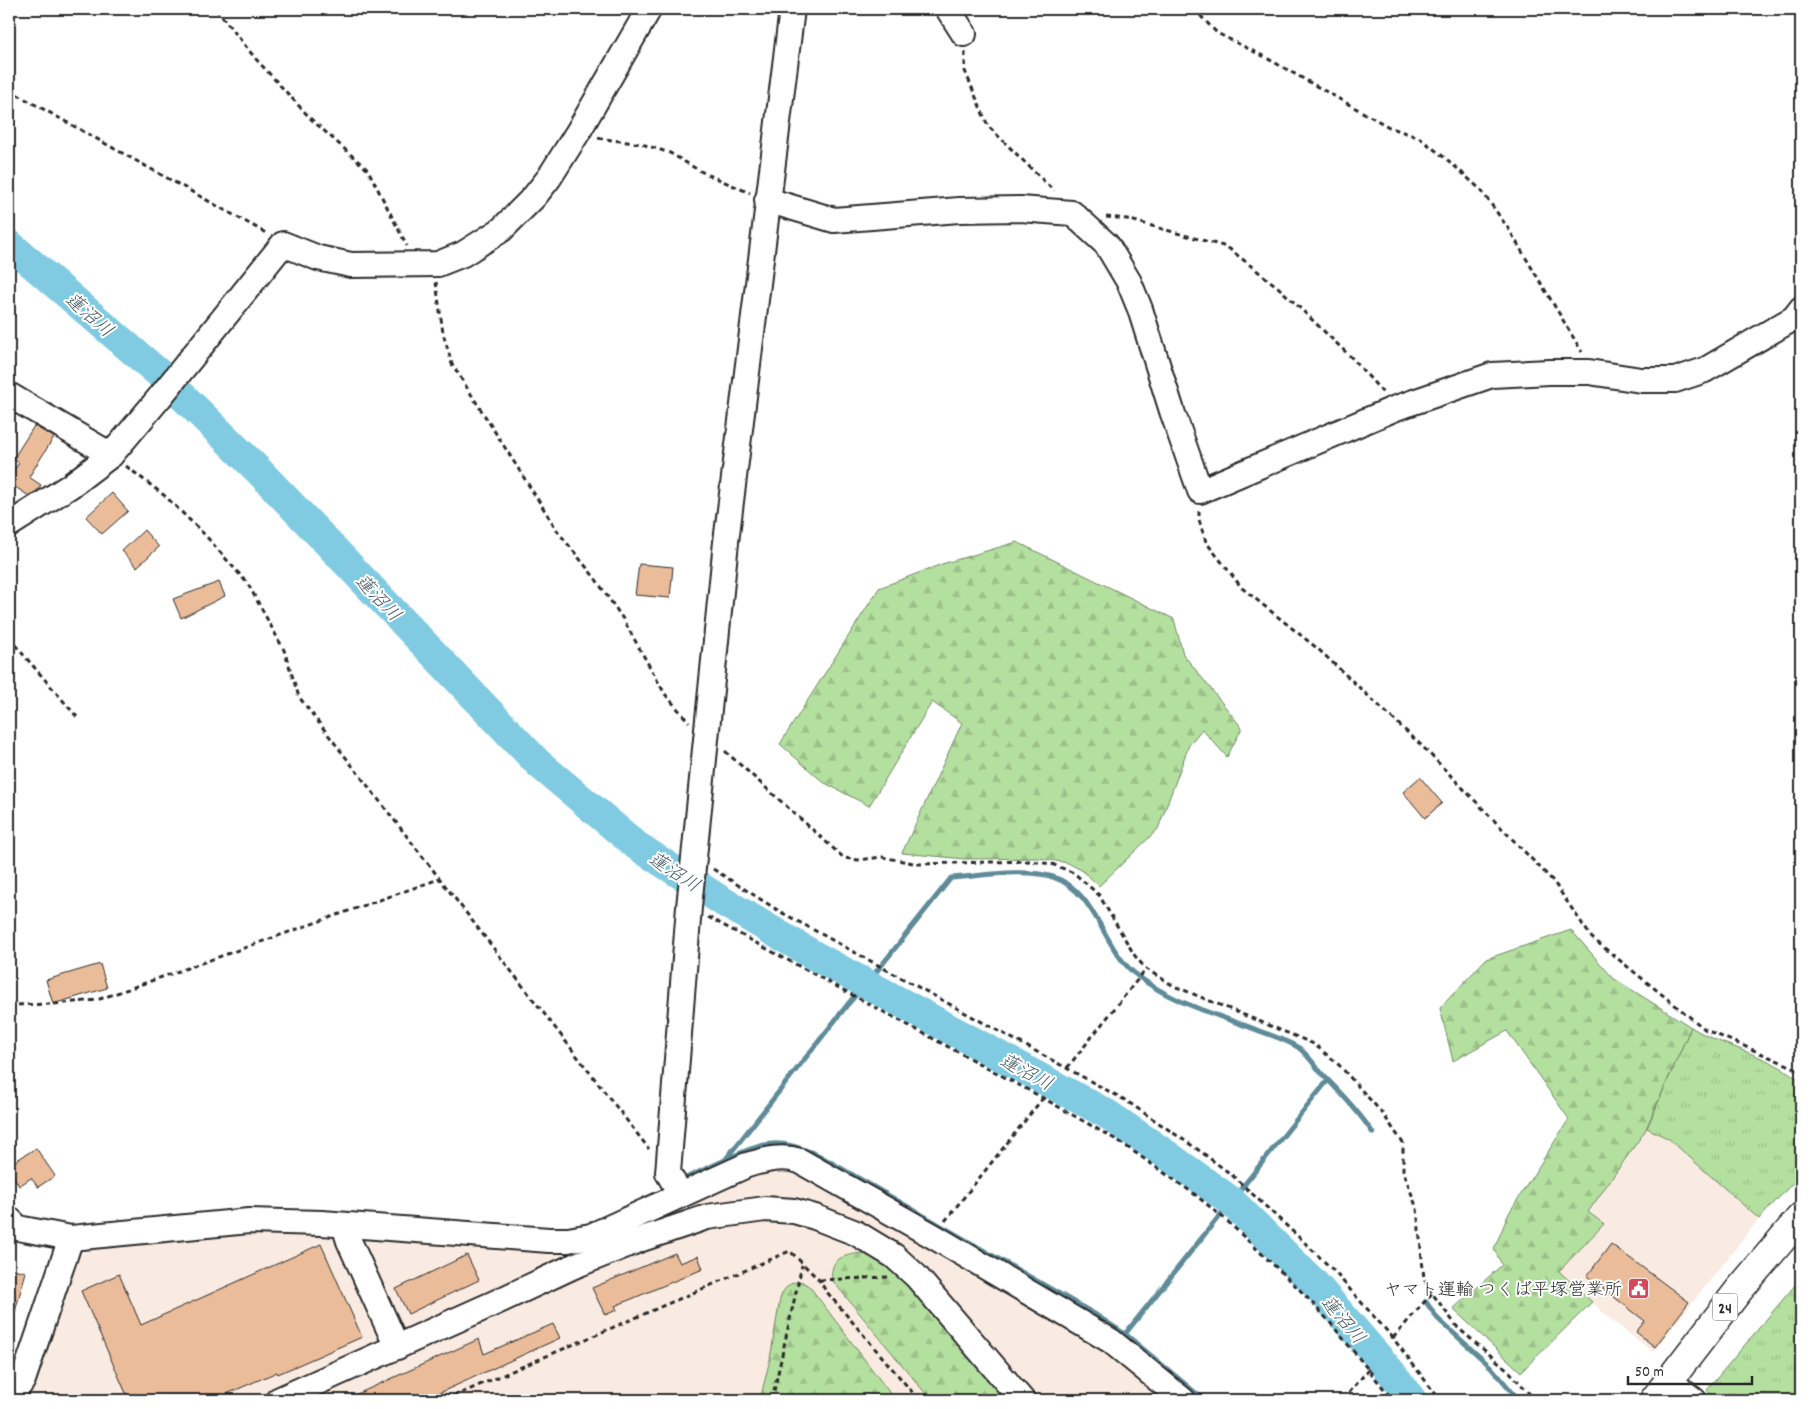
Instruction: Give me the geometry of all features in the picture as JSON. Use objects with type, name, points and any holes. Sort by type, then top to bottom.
[{"type":"main road","name":"24","points":[[1661,1390],[1739,1290],[1801,1217]]},
{"type":"street","points":[[9,525],[70,486],[111,454],[160,397],[283,244],[318,258],[351,265],[427,264],[463,254],[501,230],[550,178],[649,9]]},
{"type":"street","points":[[681,1195],[668,1173],[690,902],[726,542],[792,9]]},
{"type":"street","points":[[948,9],[964,34]]},
{"type":"street","points":[[767,200],[834,220],[959,210],[1020,209],[1072,213],[1107,245],[1129,282],[1200,491],[1396,408],[1492,375],[1588,372],[1641,380],[1675,380],[1705,370],[1794,318],[1801,309]]},
{"type":"street","points":[[9,396],[111,454]]},
{"type":"street","points":[[9,1219],[18,1228],[71,1238],[249,1221],[344,1225],[568,1240],[591,1236],[747,1165],[771,1158],[791,1158],[800,1161],[933,1236],[1111,1341],[1183,1400]]},
{"type":"street","points":[[278,1400],[590,1260],[639,1240],[708,1217],[765,1209],[794,1211],[815,1217],[856,1233],[894,1256],[916,1276],[1022,1400]]},
{"type":"street","points":[[344,1225],[397,1347]]},
{"type":"street","points":[[9,1400],[23,1380],[71,1238]]},
{"type":"street","points":[[1661,1390],[1694,1400]]},
{"type":"path","points":[[216,9],[254,58],[311,120],[368,170],[389,214],[427,264],[436,282],[443,333],[452,364],[559,533],[595,578],[624,619],[665,694],[706,742],[716,743],[844,858],[858,860],[882,857],[918,864],[1030,862],[1052,864],[1074,873],[1099,895],[1135,956],[1146,969],[1174,986],[1314,1044],[1338,1065],[1383,1114],[1404,1142],[1403,1170],[1417,1210],[1424,1279],[1432,1293],[1458,1328],[1508,1370],[1535,1400]]},
{"type":"path","points":[[1194,9],[1217,33],[1263,56],[1389,127],[1420,138],[1481,190],[1508,228],[1586,358],[1588,372]]},
{"type":"path","points":[[964,34],[966,71],[988,126],[1043,182],[1065,200],[1072,213],[1127,219],[1227,247],[1279,288],[1347,352],[1396,408]]},
{"type":"path","points":[[9,90],[250,223],[283,244]]},
{"type":"path","points":[[578,132],[590,136],[642,144],[670,153],[700,171],[767,200]]},
{"type":"path","points":[[111,454],[165,496],[206,536],[248,584],[284,650],[299,697],[668,1173]]},
{"type":"path","points":[[1200,491],[1199,520],[1206,542],[1242,588],[1318,649],[1420,745],[1553,881],[1592,938],[1706,1030],[1794,1067],[1801,1074]]},
{"type":"path","points":[[9,638],[78,718]]},
{"type":"path","points":[[694,864],[720,875],[779,911],[1126,1100],[1232,1175],[1332,1269],[1393,1338],[1440,1400]]},
{"type":"path","points":[[9,1004],[53,1004],[97,1000],[439,879]]},
{"type":"path","points":[[690,902],[857,999],[1043,1098],[1120,1142],[1200,1198],[1298,1288],[1328,1320],[1393,1400]]},
{"type":"path","points":[[1067,1068],[1146,969]]},
{"type":"path","points":[[946,1220],[1043,1098]]},
{"type":"path","points":[[445,1400],[790,1251],[819,1280],[826,1291],[919,1400]]},
{"type":"path","points":[[772,1400],[802,1265]]},
{"type":"path","points":[[819,1280],[916,1276]]},
{"type":"path","points":[[1393,1338],[1432,1293]]},
{"type":"path","points":[[1343,1400],[1369,1369]]},
{"type":"shaded area","points":[[1647,1128],[1669,1139],[1759,1219],[1653,1352],[1610,1319],[1559,1271],[1603,1224],[1588,1212]]},
{"type":"shaded area","points":[[788,1165],[1097,1342],[1168,1400],[23,1400],[33,1387],[49,1343],[70,1269],[81,1254],[106,1244],[229,1234],[331,1233],[549,1250],[736,1178]]},
{"type":"green space","points":[[1017,542],[1174,619],[1183,654],[1242,728],[1227,757],[1202,729],[1189,745],[1158,829],[1099,886],[1083,871],[1068,863],[1038,858],[965,859],[902,853],[962,723],[932,702],[869,806],[823,782],[780,744],[879,588],[942,564]]},
{"type":"green space","points":[[1571,930],[1613,978],[1691,1027],[1645,1131],[1588,1212],[1604,1224],[1559,1271],[1592,1302],[1521,1372],[1453,1309],[1502,1265],[1494,1249],[1509,1213],[1569,1119],[1507,1031],[1453,1061],[1440,1008],[1486,959]]},
{"type":"green space","points":[[1691,1027],[1705,1035],[1776,1065],[1789,1072],[1801,1082],[1801,1174],[1759,1219],[1669,1139],[1647,1128]]},
{"type":"green space","points":[[862,1253],[878,1256],[920,1298],[1007,1400],[931,1400],[832,1280],[835,1262],[849,1255]]},
{"type":"green space","points":[[1801,1278],[1801,1400],[1715,1400],[1707,1390]]},
{"type":"green space","points":[[801,1281],[810,1287],[895,1400],[760,1400],[770,1359],[780,1299],[787,1287]]},
{"type":"building","points":[[34,426],[54,437],[29,477],[41,485],[37,491],[29,496],[9,483],[9,477],[19,463],[13,459]]},
{"type":"building","points":[[112,493],[128,511],[102,534],[86,517]]},
{"type":"building","points":[[144,530],[159,547],[137,567],[122,551]]},
{"type":"building","points":[[639,564],[673,567],[670,598],[635,595]]},
{"type":"building","points":[[219,582],[225,596],[181,618],[173,599]]},
{"type":"building","points":[[1420,777],[1442,803],[1425,818],[1403,792]]},
{"type":"building","points":[[100,964],[107,988],[53,1004],[46,980]]},
{"type":"building","points":[[36,1148],[55,1176],[38,1187],[31,1178],[19,1186],[9,1165]]},
{"type":"building","points":[[321,1244],[362,1337],[213,1400],[129,1400],[81,1291],[119,1274],[141,1325]]},
{"type":"building","name":"ヤマト運輸 つくば平塚営業所","points":[[1611,1244],[1689,1302],[1655,1347],[1636,1332],[1645,1321],[1587,1276]]},
{"type":"building","points":[[675,1253],[680,1263],[698,1256],[703,1269],[615,1306],[617,1310],[605,1315],[592,1288]]},
{"type":"building","points":[[467,1255],[479,1280],[408,1314],[396,1289]]},
{"type":"building","points":[[9,1268],[26,1272],[13,1319],[9,1318]]},
{"type":"building","points":[[553,1324],[560,1338],[424,1400],[344,1400],[479,1339],[484,1354]]},
{"type":"waterway","name":"蓮沼川","points":[[9,244],[162,376],[258,470],[538,763],[637,846],[722,901],[815,956],[1107,1114],[1167,1155],[1231,1201],[1315,1284],[1391,1372],[1412,1400]]},
{"type":"waterway","points":[[686,1178],[725,1160],[848,1004],[951,878],[1002,873],[1042,874],[1068,884],[1089,906],[1114,949],[1134,973],[1177,1000],[1278,1038],[1299,1048],[1350,1103],[1373,1133]]},
{"type":"waterway","points":[[1125,1334],[1328,1080]]},
{"type":"waterway","points":[[727,1159],[752,1148],[772,1144],[792,1146],[818,1155],[1096,1315],[1125,1334],[1204,1400]]},
{"type":"waterway","points":[[1426,1302],[1438,1319],[1491,1367],[1519,1400]]},
{"type":"place","name":"ヤマト運輸 つくば平塚営業所","points":[[1638,1289]]}]
